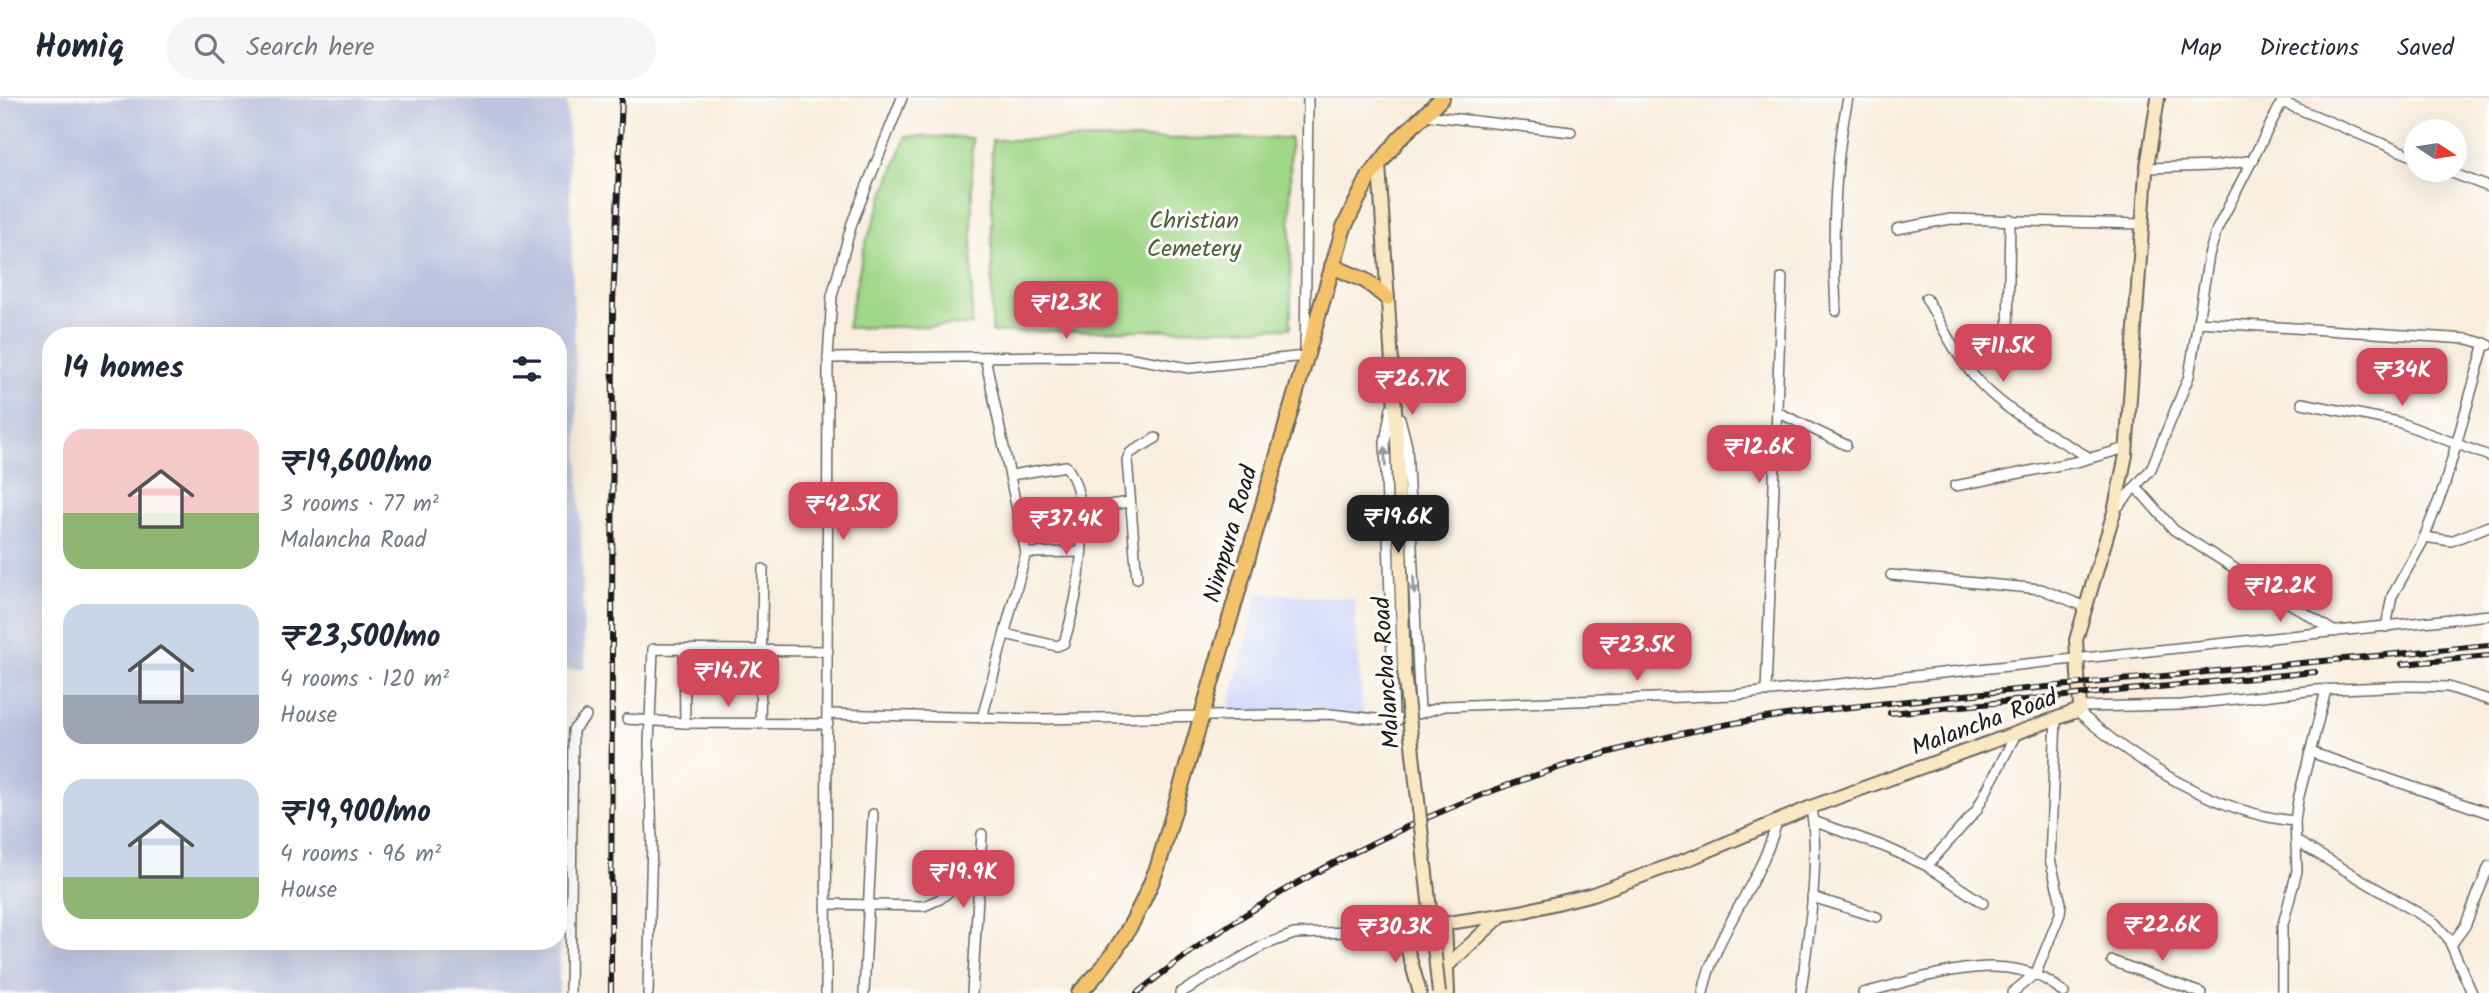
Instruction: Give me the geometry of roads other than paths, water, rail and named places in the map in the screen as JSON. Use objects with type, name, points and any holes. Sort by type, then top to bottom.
[{"type":"main road","name":"Nimpura Road","points":[[1079,993],[1111,958],[1139,913],[1158,866],[1305,356],[1354,201],[1399,139],[1442,98]]},
{"type":"main road","points":[[1332,266],[1366,281],[1387,298]]},
{"type":"street","points":[[826,993],[828,358],[832,296],[852,223],[902,98]]},
{"type":"street","points":[[828,358],[1126,358],[1189,368],[1305,356],[1308,98]]},
{"type":"street","points":[[1836,312],[1835,209],[1840,135],[1848,98]]},
{"type":"street","name":"Malancha Road","points":[[1402,930],[1503,915],[1593,894],[1696,856],[1811,807],[2079,709],[2076,640],[2114,512],[2126,448],[2147,168],[2158,98]]},
{"type":"street","points":[[2114,512],[2151,470],[2189,376],[2213,241],[2283,100],[2404,152]]},
{"type":"street","points":[[1424,115],[1571,132]]},
{"type":"street","points":[[2147,168],[2215,166],[2253,160]]},
{"type":"street","name":"Malancha Road","points":[[1379,165],[1394,396],[1404,671],[1439,993]]},
{"type":"street","points":[[2468,179],[2489,187]]},
{"type":"street","points":[[1897,229],[1951,219],[2142,224]]},
{"type":"street","points":[[2008,336],[2010,219]]},
{"type":"street","points":[[1766,692],[1782,278]]},
{"type":"street","points":[[1926,298],[1965,364],[1981,384],[2020,416],[2090,458]]},
{"type":"street","points":[[2198,323],[2468,339],[2487,344],[2444,487],[2424,537],[2392,596],[2386,627]]},
{"type":"street","points":[[982,718],[1026,553],[1012,475],[985,357]]},
{"type":"street","points":[[1394,396],[1407,446],[1420,711]]},
{"type":"street","points":[[1394,396],[1385,442],[1394,721]]},
{"type":"street","points":[[2302,403],[2398,422],[2489,456]]},
{"type":"street","points":[[1777,412],[1846,445]]},
{"type":"street","points":[[1137,578],[1127,460],[1138,447],[1156,438]]},
{"type":"street","points":[[1955,486],[2126,448]]},
{"type":"street","points":[[1005,634],[1062,646],[1079,589],[1081,552],[1081,509],[1066,466],[1012,475]]},
{"type":"street","points":[[2137,488],[2174,530],[2336,633]]},
{"type":"street","points":[[1081,509],[1130,502]]},
{"type":"street","points":[[2424,537],[2451,541],[2489,526]]},
{"type":"street","points":[[1026,553],[1081,552]]},
{"type":"street","points":[[760,724],[763,569]]},
{"type":"street","points":[[1891,575],[2041,589],[2086,607]]},
{"type":"street","points":[[627,719],[650,722],[760,724],[828,719],[1330,714],[1394,721],[1420,711],[1445,706],[1766,692],[2489,615]]},
{"type":"street","points":[[648,993],[652,889],[650,722],[653,649],[828,651]]},
{"type":"street","points":[[684,650],[685,723]]},
{"type":"street","points":[[2079,709],[2182,705],[2326,690],[2434,686],[2448,687],[2489,700]]},
{"type":"street","points":[[2283,993],[2282,928],[2297,871],[2295,821],[2326,690]]},
{"type":"street","points":[[2079,709],[2115,744],[2142,761],[2237,808],[2260,817],[2295,821]]},
{"type":"street","points":[[570,993],[573,730],[586,716]]},
{"type":"street","points":[[2012,993],[2036,973],[2060,914],[2061,902],[2050,859],[2056,719]]},
{"type":"street","points":[[1927,866],[1976,811],[2017,732]]},
{"type":"street","points":[[2310,752],[2489,813]]},
{"type":"street","points":[[1801,993],[1812,897],[1811,807]]},
{"type":"street","points":[[864,993],[873,814]]},
{"type":"street","points":[[1703,993],[1712,959],[1769,846],[1777,821]]},
{"type":"street","points":[[1813,821],[1885,847],[1927,866],[1983,903]]},
{"type":"street","points":[[972,993],[982,834]]},
{"type":"street","points":[[2296,841],[2435,923],[2451,945],[2472,993]]},
{"type":"street","points":[[827,904],[933,903],[980,865]]},
{"type":"street","points":[[2451,945],[2465,926],[2489,866]]},
{"type":"street","points":[[1812,897],[1877,917]]},
{"type":"street","points":[[1447,966],[1503,915]]},
{"type":"street","points":[[1445,924],[1448,993]]},
{"type":"street","points":[[1180,993],[1264,945],[1294,934],[1402,930],[1420,993]]},
{"type":"street","points":[[2112,961],[2202,993]]},
{"type":"street","points":[[1863,993],[1959,970],[2010,967],[2036,973],[2064,993]]},
{"type":"railway","points":[[611,993],[613,303],[622,98]]},
{"type":"railway","points":[[1137,993],[1255,908],[1384,838],[1451,807],[1520,781],[1659,739],[1740,722],[1862,706],[2489,645]]},
{"type":"railway","points":[[2402,664],[2489,656]]},
{"type":"railway","points":[[1890,713],[2315,672]]},
{"type":"park label","name":"Christian Cemetery","points":[[1194,234]]}]
